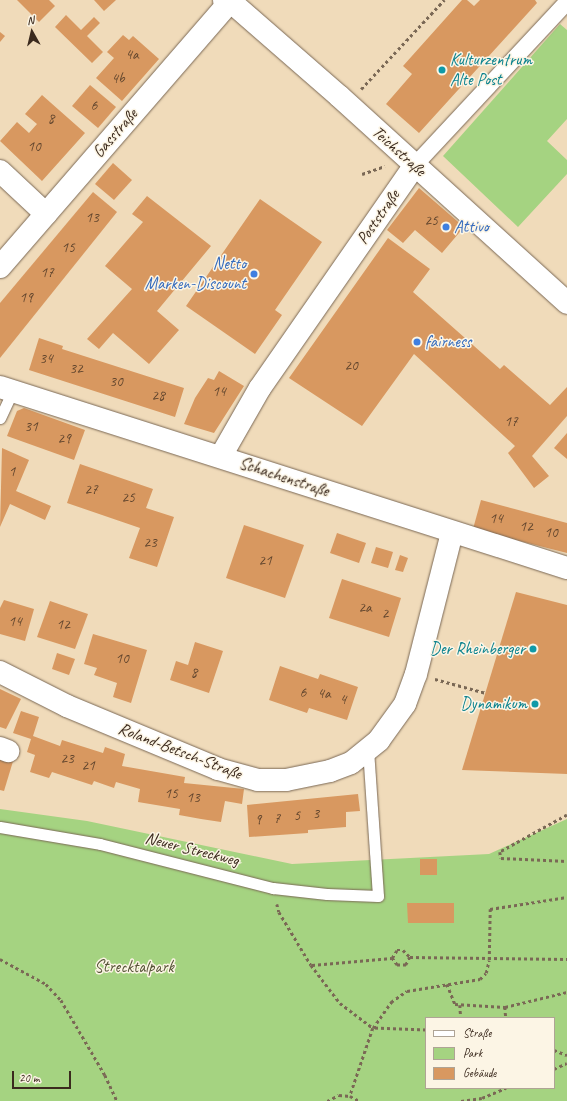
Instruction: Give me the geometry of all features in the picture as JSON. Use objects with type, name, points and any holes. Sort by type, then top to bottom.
[{"type":"street","name":"Teichstraße","points":[[228,0],[348,104],[567,303]]},
{"type":"street","name":"Gasstraße","points":[[0,267],[228,0]]},
{"type":"street","name":"Poststraße","points":[[221,456],[232,432],[260,388],[415,165],[567,2]]},
{"type":"street","points":[[0,171],[46,214]]},
{"type":"street","name":"Schachenstraße","points":[[6,389],[221,456],[452,533],[567,568]]},
{"type":"street","name":"Roland-Betsch-Straße","points":[[0,672],[68,706],[210,766],[258,780],[286,780],[310,776],[351,763],[368,750],[394,723],[405,704],[416,674],[452,533]]},
{"type":"lane","points":[[0,418],[6,389]]},
{"type":"lane","name":"Neuer Streckweg","points":[[0,827],[100,844],[273,888],[327,894],[378,896],[368,750]]},
{"type":"path","points":[[348,104],[444,0]]},
{"type":"path","points":[[362,174],[391,164]]},
{"type":"path","points":[[416,674],[486,693]]},
{"type":"path","points":[[567,815],[500,852],[501,858],[567,861]]},
{"type":"path","points":[[273,888],[279,912],[311,965],[340,1004],[374,1028],[425,1030]]},
{"type":"path","points":[[350,1096],[374,1028],[391,1002],[407,991],[480,978],[486,973],[489,960],[490,909],[567,897]]},
{"type":"path","points":[[392,958],[397,950],[403,950],[410,957],[489,960],[567,959]]},
{"type":"path","points":[[392,958],[397,965],[406,966],[410,957]]},
{"type":"path","points":[[311,965],[392,958]]},
{"type":"path","points":[[0,959],[46,984],[61,1000],[105,1075],[117,1101]]},
{"type":"path","points":[[447,984],[455,1004],[460,1005],[505,1007],[567,992]]},
{"type":"path","points":[[460,1005],[461,1017]]},
{"type":"path","points":[[505,1007],[506,1017]]},
{"type":"path","points":[[555,1050],[567,1054]]},
{"type":"path","points":[[555,1069],[567,1064]]},
{"type":"path","points":[[461,1101],[482,1098],[504,1089]]},
{"type":"path","points":[[327,1101],[339,1095],[350,1096],[360,1101]]},
{"type":"green space","points":[[560,24],[567,30],[567,119],[547,141],[567,160],[567,174],[518,227],[443,156]]},
{"type":"green space","name":"Strecktalpark","points":[[0,809],[87,821],[292,864],[489,854],[567,819],[567,1101],[0,1101]]},
{"type":"building","points":[[17,0],[49,0],[55,6],[39,22]]},
{"type":"building","points":[[94,0],[116,0],[104,11]]},
{"type":"building","name":"Kulturzentrum Alte Post","points":[[462,0],[467,0],[474,6],[480,0],[535,0],[537,3],[419,133],[386,104],[412,74],[403,66]]},
{"type":"building","points":[[66,15],[81,30],[94,17],[100,23],[87,36],[103,52],[92,63],[55,27]]},
{"type":"building","points":[[0,32],[5,36],[0,42]]},
{"type":"building","points":[[123,35],[129,40],[133,36],[159,59],[122,101],[96,78],[114,58],[107,52]]},
{"type":"building","points":[[90,85],[116,107],[98,128],[72,106]]},
{"type":"building","points":[[42,95],[85,133],[42,181],[0,141],[17,122],[29,133],[37,124],[25,114]]},
{"type":"building","points":[[113,163],[132,180],[114,200],[95,184]]},
{"type":"building","points":[[419,188],[464,227],[442,253],[415,230],[403,243],[387,230]]},
{"type":"building","points":[[93,192],[117,212],[0,358],[0,303]]},
{"type":"building","points":[[147,196],[211,246],[157,311],[179,330],[149,364],[113,333],[99,349],[87,339],[132,289],[105,266],[143,222],[132,214]]},
{"type":"building","name":"Netto Marken-Discount","points":[[260,199],[322,242],[275,310],[282,315],[255,354],[186,306]]},
{"type":"building","points":[[388,238],[430,269],[413,292],[500,369],[504,365],[550,405],[567,387],[567,416],[532,456],[549,476],[534,488],[508,453],[515,446],[414,354],[362,426],[289,378]]},
{"type":"building","points":[[39,338],[63,346],[62,349],[184,388],[175,417],[29,370]]},
{"type":"building","points":[[219,371],[244,386],[214,433],[184,424],[195,398],[208,378],[214,380]]},
{"type":"building","points":[[24,408],[85,430],[74,460],[7,436],[17,411]]},
{"type":"building","points":[[567,433],[567,459],[554,448]]},
{"type":"building","points":[[2,448],[29,460],[16,491],[51,506],[45,520],[10,504],[0,527]]},
{"type":"building","points":[[80,464],[153,489],[146,508],[174,517],[157,567],[129,558],[140,528],[67,503]]},
{"type":"building","points":[[481,500],[567,523],[567,553],[473,529]]},
{"type":"building","points":[[244,525],[304,545],[285,598],[226,578]]},
{"type":"building","points":[[337,533],[366,543],[359,563],[330,553]]},
{"type":"building","points":[[376,547],[393,552],[388,568],[371,563]]},
{"type":"building","points":[[400,555],[408,558],[403,572],[395,570]]},
{"type":"building","points":[[342,579],[401,598],[389,637],[329,618]]},
{"type":"building","name":"Der Rheinberger","points":[[516,592],[567,605],[567,774],[462,770]]},
{"type":"building","points":[[4,600],[34,609],[25,641],[0,634],[0,608]]},
{"type":"building","points":[[50,601],[88,614],[75,649],[37,637]]},
{"type":"building","points":[[93,634],[147,650],[131,703],[113,697],[117,683],[94,675],[97,668],[84,664]]},
{"type":"building","points":[[195,642],[223,651],[209,693],[170,680],[176,661],[188,665]]},
{"type":"building","points":[[57,653],[75,659],[69,675],[52,669]]},
{"type":"building","points":[[280,666],[318,679],[320,674],[358,687],[347,720],[309,708],[307,713],[269,700]]},
{"type":"building","points":[[0,689],[21,699],[6,729],[0,727]]},
{"type":"building","points":[[21,711],[39,717],[33,736],[60,746],[62,740],[103,753],[105,747],[125,754],[122,766],[185,777],[184,783],[244,789],[242,804],[225,801],[221,822],[201,819],[179,815],[180,809],[138,802],[140,789],[116,782],[114,788],[94,781],[92,785],[52,772],[49,778],[30,772],[35,755],[27,752],[31,739],[13,733]]},
{"type":"building","points":[[0,754],[14,758],[4,791],[0,790]]},
{"type":"building","points":[[358,794],[360,811],[346,812],[346,827],[308,830],[308,833],[249,837],[247,805]]},
{"type":"building","points":[[420,859],[437,859],[437,875],[420,875]]},
{"type":"building","points":[[407,903],[454,903],[454,923],[408,923]]},
{"type":"place","name":"Kulturzentrum Alte Post","points":[[442,70]]},
{"type":"place","name":"Attivo","points":[[446,227]]},
{"type":"place","name":"Netto Marken-Discount","points":[[254,274]]},
{"type":"place","name":"fairness","points":[[417,342]]},
{"type":"place","name":"Der Rheinberger","points":[[533,649]]},
{"type":"place","name":"Dynamikum","points":[[535,704]]}]
